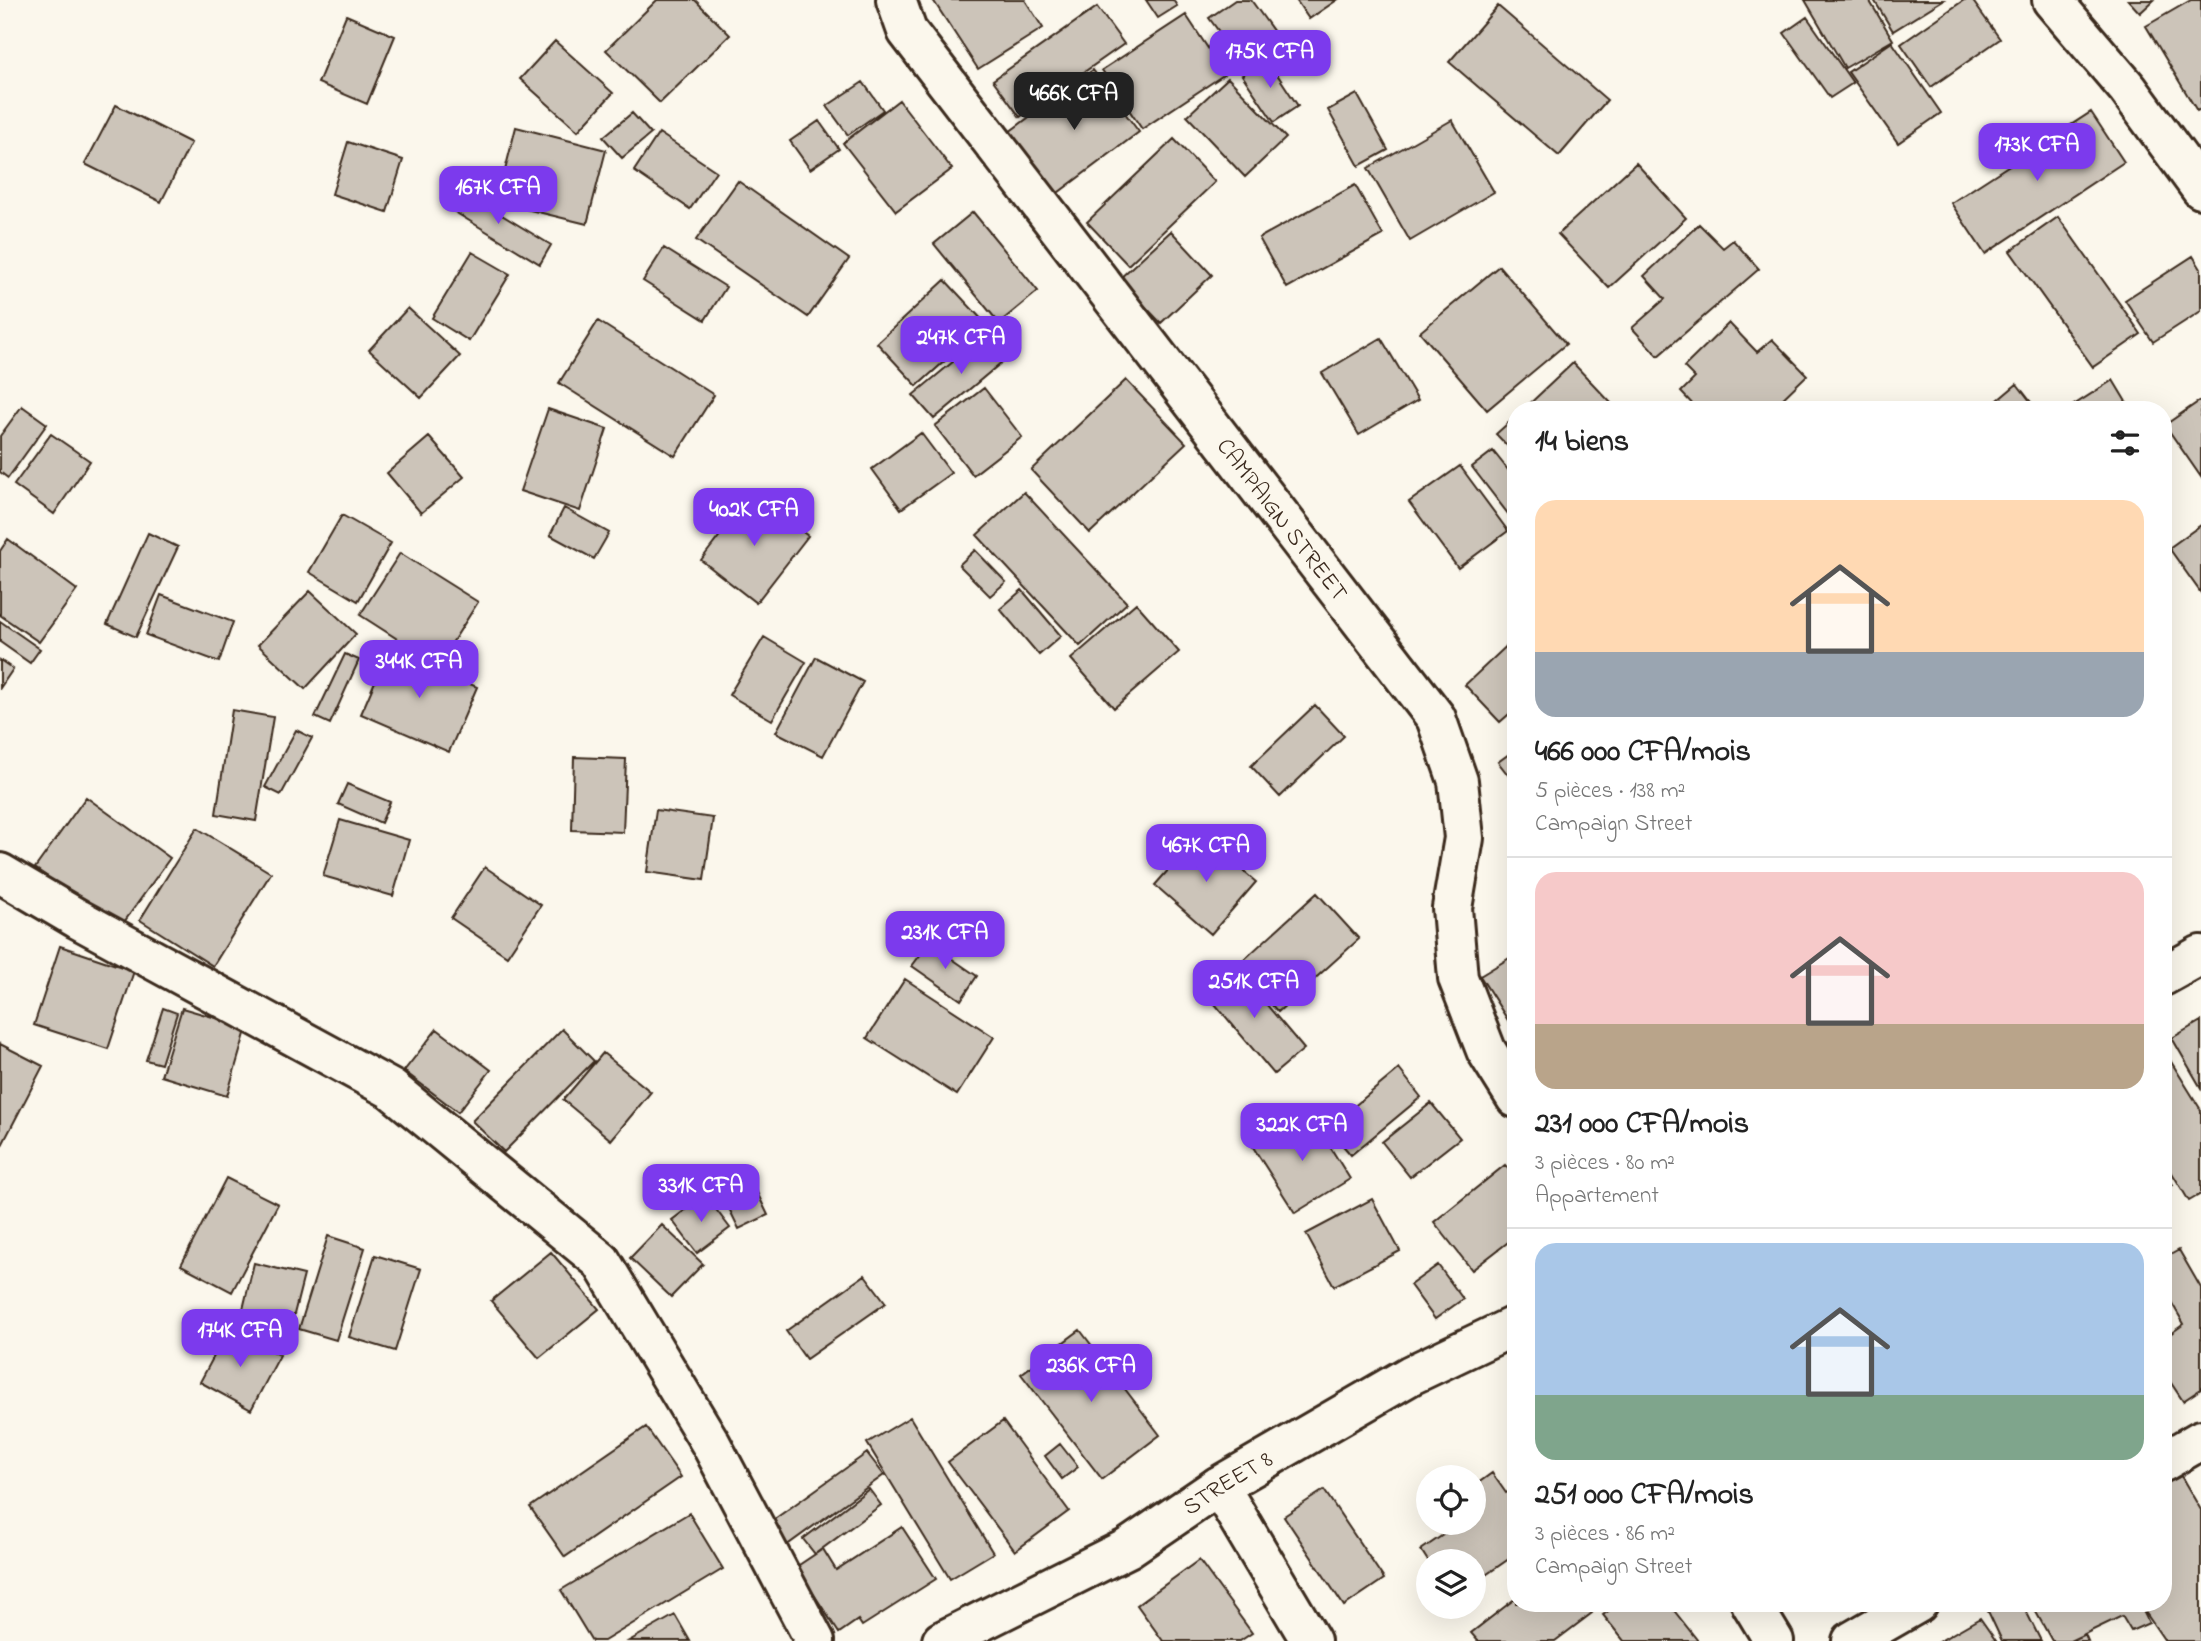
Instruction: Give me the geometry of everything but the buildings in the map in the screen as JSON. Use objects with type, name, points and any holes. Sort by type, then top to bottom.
[{"type":"street","name":"CAMPAIGN STREET","points":[[896,0],[907,31],[1436,718],[1458,781],[1464,838],[1452,908],[1458,978],[1486,1050],[1507,1084]]},
{"type":"street","points":[[2052,0],[2128,89],[2201,188]]},
{"type":"street","points":[[0,873],[78,919],[391,1088],[601,1261],[711,1444],[815,1641]]},
{"type":"street","points":[[2172,971],[2201,955]]},
{"type":"street","name":"STREET 8","points":[[942,1641],[1128,1548],[1219,1486],[1411,1375],[1507,1329]]},
{"type":"street","points":[[2172,1457],[2201,1440]]},
{"type":"street","points":[[1219,1486],[1311,1641]]},
{"type":"street","points":[[1756,1612],[1774,1641]]},
{"type":"street","points":[[1852,1641],[1902,1612]]}]
